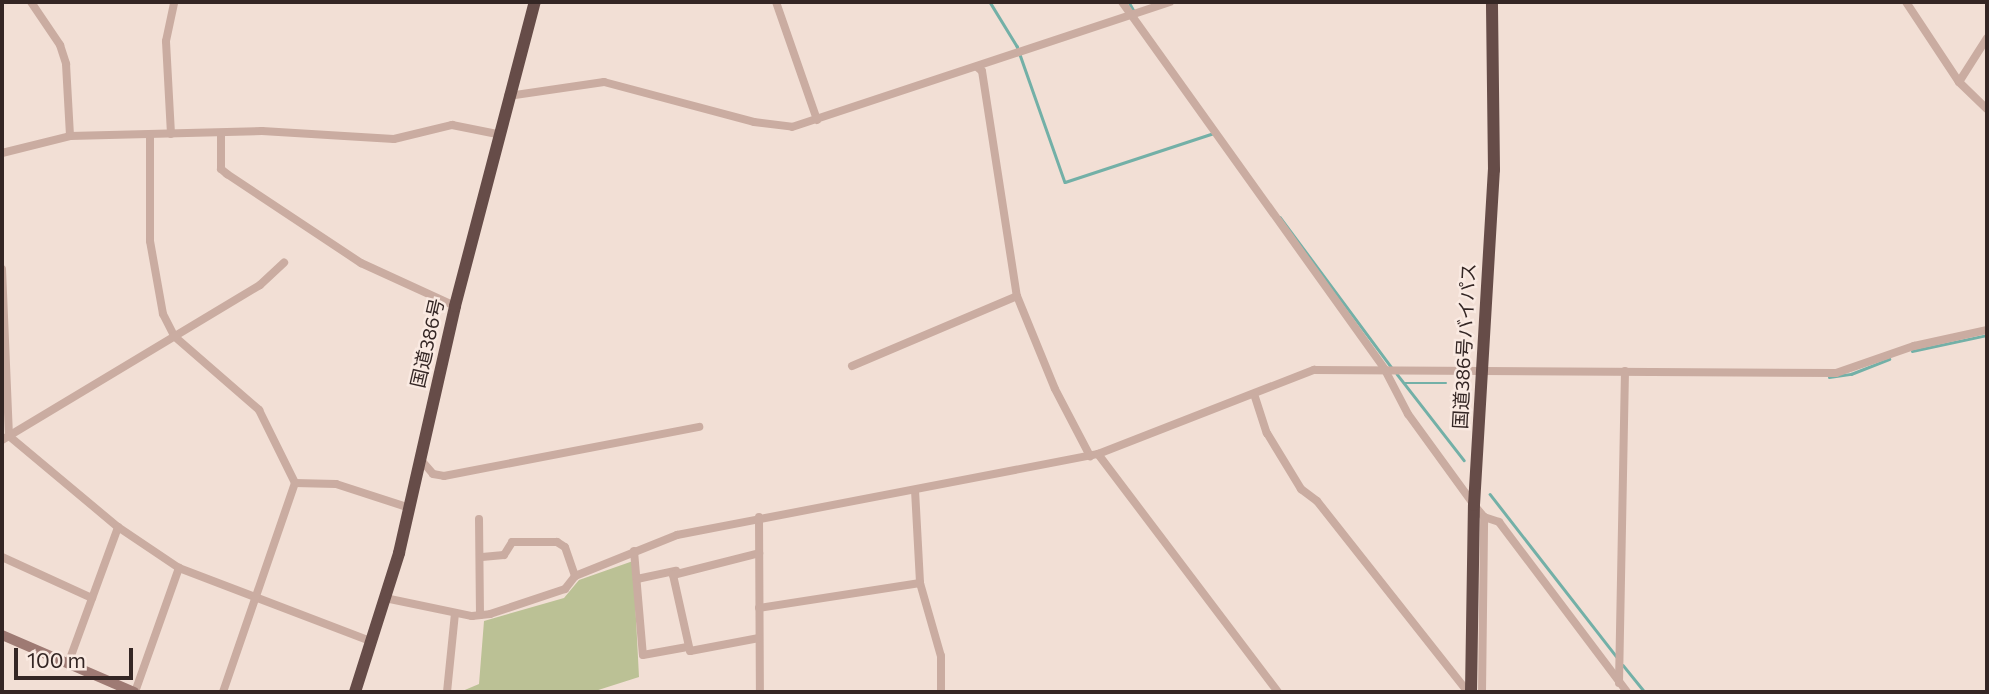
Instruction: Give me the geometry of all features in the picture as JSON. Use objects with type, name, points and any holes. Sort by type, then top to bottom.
[{"type":"highway","name":"国道386号","points":[[355,692],[410,508],[497,134],[535,2]]},
{"type":"highway","name":"国道386号バイパス","points":[[1470,692],[1474,505],[1496,96],[1492,2]]},
{"type":"main road","points":[[3,636],[135,692]]},
{"type":"street","points":[[31,2],[60,45],[66,64],[70,136]]},
{"type":"street","points":[[171,134],[166,41],[173,2]]},
{"type":"street","points":[[776,2],[817,120]]},
{"type":"street","points":[[1122,2],[1385,370],[1408,414],[1474,505],[1484,517],[1499,522],[1627,692]]},
{"type":"street","points":[[508,96],[604,82],[754,122],[792,127],[1171,2]]},
{"type":"street","points":[[1906,2],[1959,82],[1987,109]]},
{"type":"street","points":[[1959,82],[1987,38]]},
{"type":"street","points":[[977,67],[982,71],[1017,296],[1055,389],[1094,455],[1278,692]]},
{"type":"street","points":[[2,162],[2,153],[70,136],[221,135],[262,131],[394,139],[452,125],[497,134]]},
{"type":"street","points":[[150,135],[150,241],[163,314],[174,335],[259,410],[295,482],[223,692]]},
{"type":"street","points":[[221,135],[221,169],[227,174],[361,263],[455,306]]},
{"type":"street","points":[[5,438],[260,285],[285,263]]},
{"type":"street","points":[[2,269],[5,438]]},
{"type":"street","points":[[852,366],[1017,296]]},
{"type":"street","points":[[385,598],[455,613],[480,615],[565,589],[575,576],[677,535],[759,517],[1094,455],[1255,397],[1314,370],[1482,369],[1625,374],[1836,373],[1914,346],[1987,330]]},
{"type":"street","points":[[1619,683],[1625,374]]},
{"type":"street","points":[[1255,397],[1267,433],[1301,489],[1317,501],[1470,692]]},
{"type":"street","points":[[421,460],[433,474],[453,475],[699,426]]},
{"type":"street","points":[[5,438],[118,527],[179,568],[258,594],[370,640]]},
{"type":"street","points":[[295,482],[336,484],[410,508]]},
{"type":"street","points":[[915,490],[920,583],[941,656],[941,692]]},
{"type":"street","points":[[759,517],[760,692]]},
{"type":"street","points":[[1482,692],[1484,517]]},
{"type":"street","points":[[479,519],[482,557],[480,615]]},
{"type":"street","points":[[68,664],[118,527]]},
{"type":"street","points":[[482,557],[503,555],[512,542],[557,542],[565,547],[575,576]]},
{"type":"street","points":[[634,551],[643,655],[687,647]]},
{"type":"street","points":[[637,579],[759,553]]},
{"type":"street","points":[[2,557],[92,598]]},
{"type":"street","points":[[135,692],[179,568]]},
{"type":"street","points":[[676,571],[673,575],[690,651],[759,638]]},
{"type":"street","points":[[759,608],[920,583]]},
{"type":"street","points":[[447,692],[455,613]]},
{"type":"green space","points":[[633,561],[639,677],[592,692],[460,692],[479,684],[484,621],[564,598],[579,580]]},
{"type":"waterway","points":[[990,2],[1017,46],[1065,182],[1214,133]]},
{"type":"waterway","points":[[1129,2],[1134,11]]},
{"type":"waterway","points":[[1280,217],[1393,369]]},
{"type":"waterway","points":[[1912,351],[1987,335]]},
{"type":"waterway","points":[[1829,377],[1851,374],[1889,359]]},
{"type":"waterway","points":[[1397,374],[1464,460]]},
{"type":"waterway","points":[[1404,383],[1446,383]]},
{"type":"waterway","points":[[1490,494],[1617,657]]},
{"type":"waterway","points":[[1623,665],[1645,692]]}]
